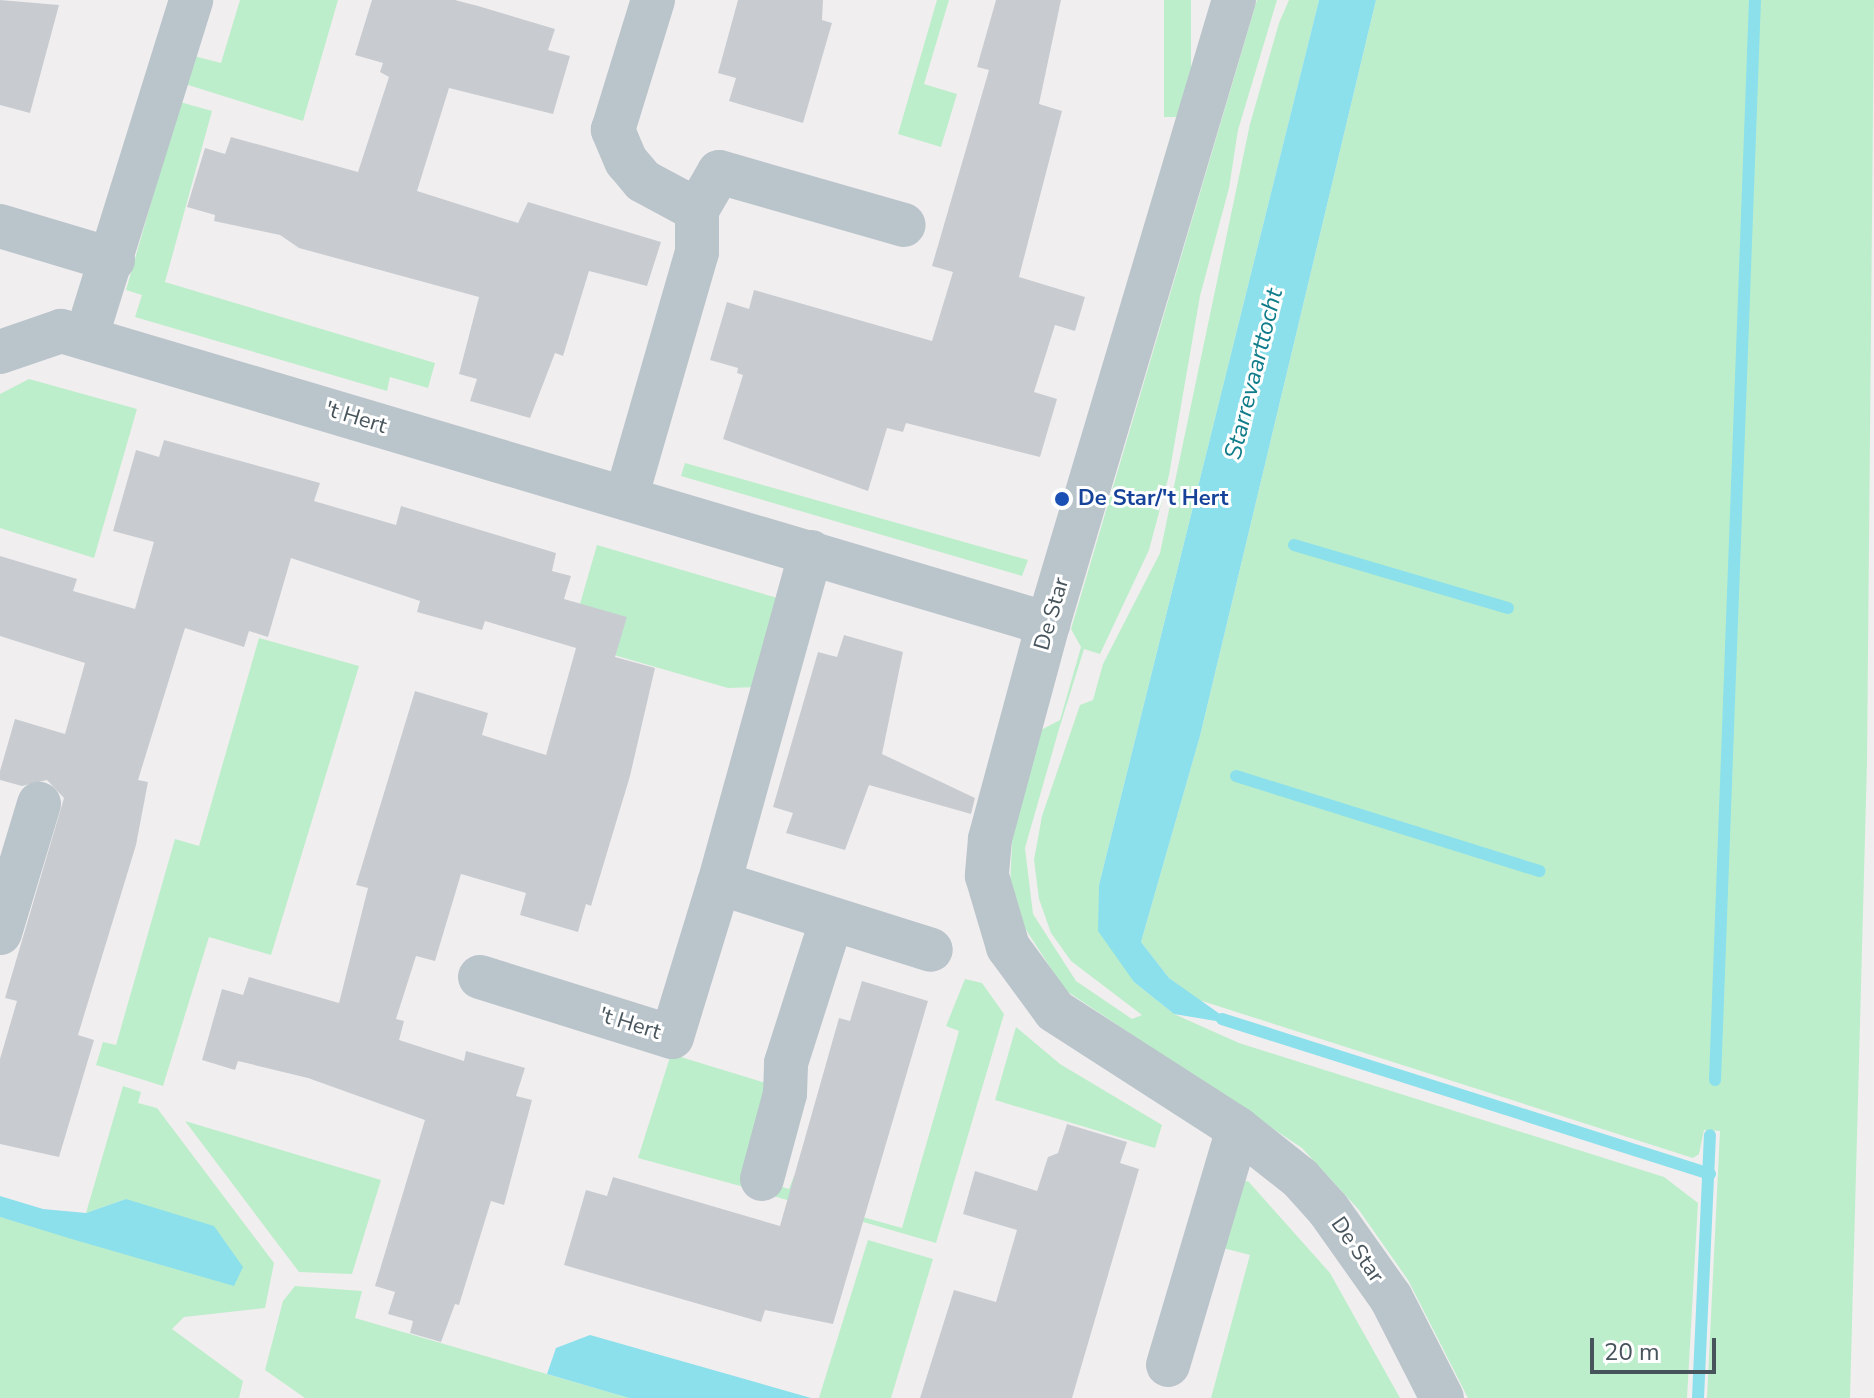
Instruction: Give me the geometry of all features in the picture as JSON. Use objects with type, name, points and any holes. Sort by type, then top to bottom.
[{"type":"street","points":[[86,338],[113,260],[191,0]]},
{"type":"street","points":[[653,0],[613,130],[626,161],[643,181],[697,210]]},
{"type":"street","name":"De Star","points":[[1234,0],[1048,624],[990,839],[987,876],[1008,947],[1055,1011],[1238,1129],[1300,1178],[1344,1229],[1391,1298],[1442,1398]]},
{"type":"street","points":[[626,498],[697,252],[697,210],[719,172],[904,225]]},
{"type":"street","points":[[0,226],[113,260]]},
{"type":"street","name":"'t Hert","points":[[0,352],[61,331],[1048,624]]},
{"type":"street","name":"'t Hert","points":[[480,977],[672,1037],[719,883],[811,552]]},
{"type":"street","points":[[0,933],[39,804]]},
{"type":"street","points":[[719,883],[931,950]]},
{"type":"street","points":[[762,1179],[785,1094],[786,1063],[832,919]]},
{"type":"street","points":[[1168,1365],[1238,1129]]},
{"type":"green space","points":[[240,0],[338,0],[303,121],[185,84],[194,56],[221,63]]},
{"type":"green space","points":[[937,0],[949,0],[924,84],[957,94],[941,147],[898,134]]},
{"type":"green space","points":[[1164,0],[1191,0],[1191,117],[1164,117]]},
{"type":"green space","points":[[1257,0],[1277,0],[1238,130],[1229,188],[1200,296],[1169,475],[1149,550],[1100,654],[1084,649],[1059,729],[1025,848],[1033,914],[1076,981],[1132,1019],[1142,1015],[1071,961],[1051,933],[1039,899],[1034,860],[1042,816],[1080,705],[1093,700],[1103,664],[1160,553],[1250,124],[1279,23],[1289,0],[1319,0],[1099,885],[1134,982],[1174,1014],[1239,1043],[1664,1177],[1698,1203],[1687,1398],[1468,1398],[1408,1280],[1359,1210],[1302,1148],[1065,990],[1019,919],[1010,886],[1013,824],[1041,730],[1060,720],[1081,647],[1071,629]]},
{"type":"green space","points":[[1376,0],[1874,0],[1867,762],[1850,1398],[1707,1398],[1720,1131],[1704,1130],[1699,1154],[1693,1158],[1199,1000],[1169,978],[1141,942],[1200,736]]},
{"type":"green space","points":[[180,102],[212,111],[165,282],[435,363],[428,388],[390,377],[387,391],[135,317],[142,295],[126,290]]},
{"type":"green space","points":[[29,379],[137,409],[94,558],[0,528],[0,394]]},
{"type":"green space","points":[[685,463],[1028,560],[1022,576],[681,476]]},
{"type":"green space","points":[[597,545],[784,600],[759,687],[728,688],[569,642]]},
{"type":"green space","points":[[259,638],[359,666],[271,955],[209,937],[163,1086],[96,1065],[103,1042],[116,1045],[175,839],[199,846]]},
{"type":"green space","points":[[965,979],[982,983],[1004,1014],[936,1243],[763,1193],[766,1182],[789,1189],[794,1176],[798,1199],[902,1228],[959,1031],[946,1026]]},
{"type":"green space","points":[[1016,1027],[1060,1064],[1162,1125],[1155,1148],[995,1100]]},
{"type":"green space","points":[[671,1054],[772,1085],[755,1190],[638,1158]]},
{"type":"green space","points":[[123,1086],[141,1092],[138,1103],[157,1108],[274,1263],[265,1308],[184,1317],[172,1329],[243,1381],[239,1398],[0,1398],[0,1217],[235,1285],[126,1199],[86,1213]]},
{"type":"green space","points":[[185,1121],[381,1180],[352,1274],[299,1272]]},
{"type":"green space","points":[[1248,1181],[1330,1273],[1400,1398],[1211,1398],[1250,1255],[1219,1247],[1240,1183]]},
{"type":"green space","points":[[868,1240],[933,1259],[891,1398],[819,1398]]},
{"type":"green space","points":[[295,1286],[362,1291],[355,1318],[629,1398],[305,1398],[265,1370],[283,1301]]},
{"type":"water","name":"Starrevaarttocht","points":[[1319,0],[1376,0],[1200,736],[1141,942],[1169,978],[1234,1024],[1174,1014],[1134,982],[1098,931],[1099,885]]},
{"type":"water","points":[[0,1196],[43,1209],[86,1213],[126,1199],[214,1226],[243,1267],[234,1286],[75,1240],[0,1217]]},
{"type":"water","points":[[590,1335],[811,1398],[629,1398],[547,1374],[556,1348]]},
{"type":"building","points":[[0,0],[59,5],[30,113],[0,105]]},
{"type":"building","points":[[372,0],[455,0],[478,6],[555,29],[548,50],[570,56],[553,114],[449,88],[417,191],[518,223],[528,202],[661,242],[647,286],[589,271],[563,356],[555,353],[530,418],[470,401],[477,379],[459,374],[479,297],[299,248],[280,235],[214,221],[215,215],[187,207],[205,148],[225,154],[231,137],[358,172],[389,77],[380,72],[383,63],[355,55]]},
{"type":"building","points":[[738,0],[823,0],[822,20],[832,23],[803,123],[729,101],[736,78],[718,73]]},
{"type":"building","points":[[996,0],[1061,0],[1039,104],[1062,111],[1019,277],[1085,297],[1075,331],[1055,325],[1034,392],[1057,399],[1040,457],[906,423],[903,432],[887,428],[868,491],[723,439],[743,375],[737,373],[738,368],[710,360],[727,302],[749,309],[754,290],[932,341],[953,272],[932,266],[989,70],[977,67]]},
{"type":"building","points":[[164,440],[320,483],[314,501],[396,525],[401,506],[556,553],[552,571],[571,576],[564,599],[627,617],[615,657],[655,668],[630,776],[591,906],[586,904],[578,932],[520,915],[526,893],[461,874],[435,961],[416,956],[396,1019],[404,1021],[399,1040],[464,1061],[466,1051],[525,1068],[516,1096],[532,1100],[504,1205],[491,1201],[459,1305],[455,1304],[441,1342],[410,1333],[413,1321],[388,1314],[395,1292],[375,1286],[425,1120],[308,1078],[238,1061],[235,1070],[202,1060],[222,989],[243,995],[249,977],[339,1003],[368,888],[356,885],[415,691],[488,713],[482,735],[546,755],[576,648],[485,621],[482,630],[417,612],[420,601],[291,558],[268,637],[249,631],[244,647],[185,628],[138,780],[148,782],[136,845],[78,1035],[94,1040],[59,1157],[0,1144],[0,1059],[17,1001],[5,998],[64,798],[47,780],[22,786],[0,780],[0,771],[15,719],[65,734],[85,663],[0,636],[0,556],[77,579],[73,591],[135,609],[154,542],[113,531],[136,450],[159,457]]},
{"type":"building","points":[[844,635],[903,652],[882,754],[975,798],[971,814],[869,785],[845,850],[786,833],[793,813],[773,807],[818,652],[837,657]]},
{"type":"building","points":[[862,981],[928,1001],[833,1324],[765,1310],[761,1322],[564,1265],[586,1190],[607,1196],[613,1177],[780,1226],[839,1018],[850,1021]]},
{"type":"building","points":[[1067,1124],[1127,1142],[1120,1163],[1139,1169],[1072,1398],[920,1398],[954,1290],[996,1302],[1017,1230],[963,1214],[975,1171],[1037,1191],[1048,1157],[1058,1153]]},
{"type":"waterway","points":[[1715,1080],[1755,0]]},
{"type":"waterway","points":[[1294,545],[1508,608]]},
{"type":"waterway","points":[[1236,776],[1539,871]]},
{"type":"waterway","points":[[1222,1019],[1710,1174]]},
{"type":"waterway","points":[[1698,1398],[1710,1135]]},
{"type":"place","name":"De Star/'t Hert","points":[[1062,499]]}]
